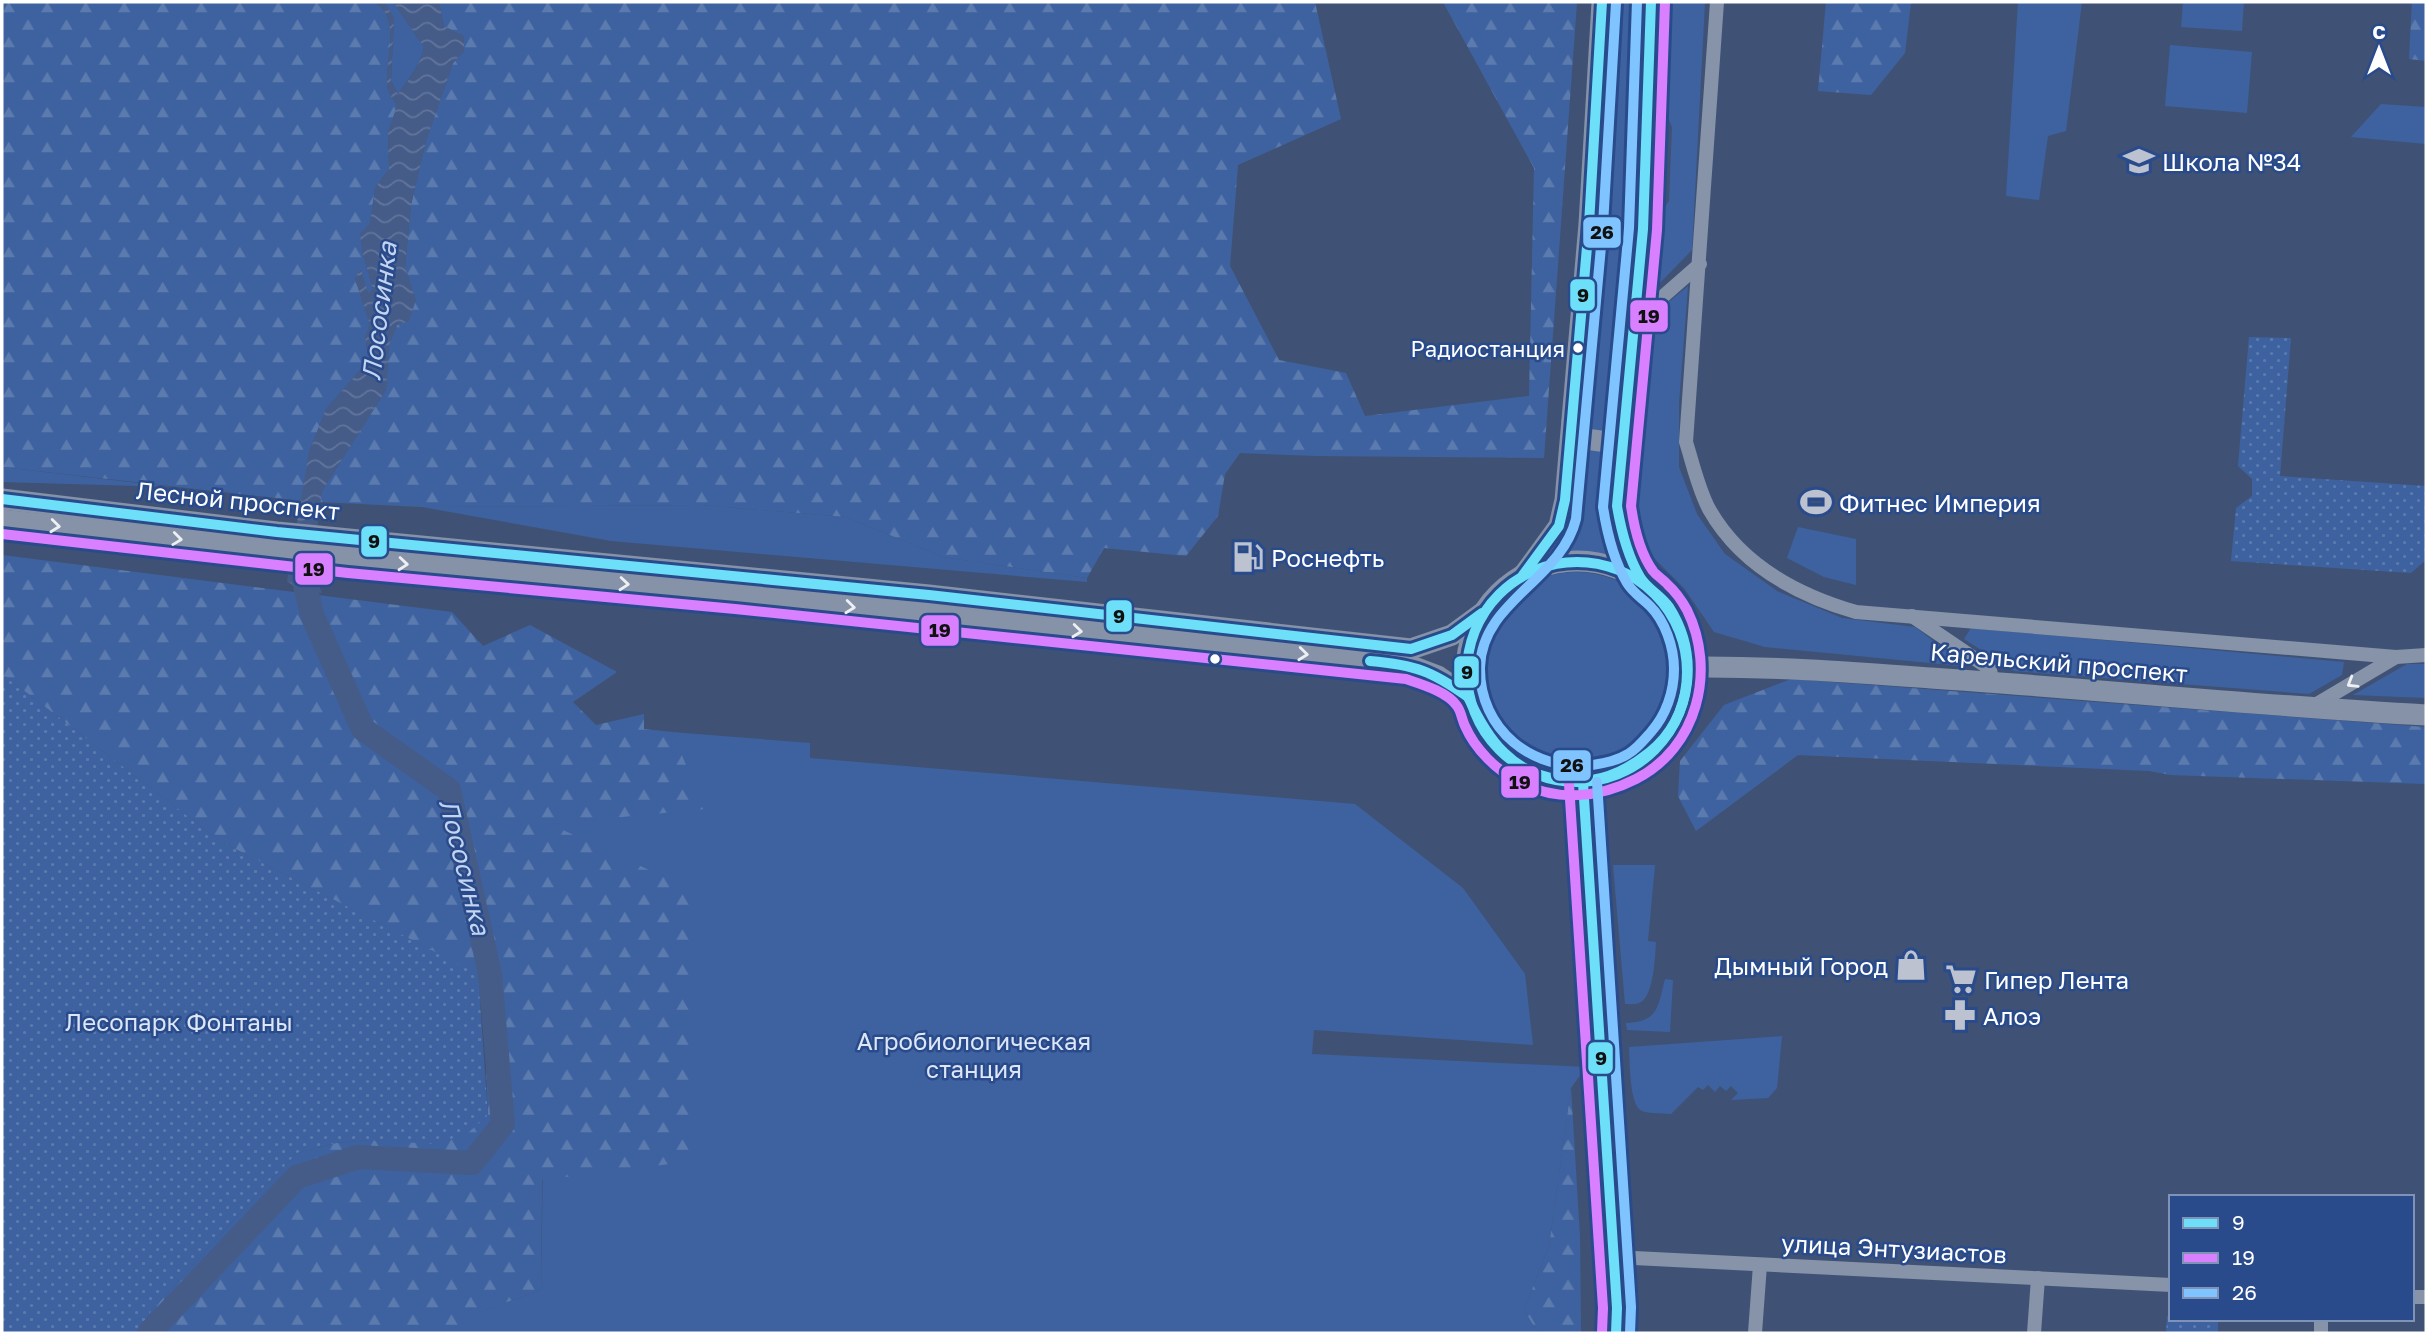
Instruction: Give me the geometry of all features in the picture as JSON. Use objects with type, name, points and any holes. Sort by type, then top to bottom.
[{"type":"main road","points":[[929,605],[1411,649],[1452,635],[1482,613],[1498,594],[1523,575],[1559,526],[1565,500],[1589,224],[1602,2]]},
{"type":"main road","points":[[1641,579],[1620,528],[1617,506],[1643,229],[1651,2]]},
{"type":"main road","points":[[1572,422],[1586,439],[1607,442],[1623,429]]},
{"type":"main road","name":"Лесной проспект","points":[[2,499],[111,522]]},
{"type":"main road","name":"Лесной проспект","points":[[2,520],[111,522],[290,533],[554,568],[929,605]]},
{"type":"main road","points":[[1482,613],[1468,648],[1468,697],[1480,727],[1511,761],[1548,779],[1583,783],[1622,773],[1642,762],[1672,730],[1686,699],[1688,667],[1684,637],[1670,609],[1641,579],[1617,568],[1587,563],[1556,563],[1523,575]]},
{"type":"main road","points":[[929,605],[1409,665],[1438,676],[1468,697]]},
{"type":"main road","name":"Карельский проспект","points":[[1688,667],[1754,666],[1992,682],[2309,709],[2426,715]]},
{"type":"street","points":[[1717,2],[1686,442],[1709,508],[1726,534],[1746,555],[1801,592],[1856,612],[2396,657],[2426,655]]},
{"type":"street","points":[[1635,321],[1700,264]]},
{"type":"street","points":[[1912,616],[1990,669],[1992,682]]},
{"type":"street","points":[[2309,709],[2396,657]]},
{"type":"street","points":[[1583,783],[1614,1257],[1616,1333]]},
{"type":"street","name":"улица Энтузиастов","points":[[1614,1257],[2169,1285]]},
{"type":"street","points":[[1755,1333],[1760,1265]]},
{"type":"street","points":[[2034,1333],[2038,1278]]},
{"type":"green space","points":[[2,2],[374,2],[383,9],[390,28],[387,86],[397,106],[388,133],[389,169],[375,188],[370,223],[362,251],[373,289],[368,294],[355,278],[370,325],[365,337],[369,360],[326,409],[309,452],[303,501],[2,467]]},
{"type":"green space","points":[[384,2],[393,2],[424,47],[417,66],[398,94],[391,80],[394,18]]},
{"type":"green space","points":[[439,2],[1315,2],[1341,119],[1238,165],[1230,266],[1279,360],[1346,373],[1365,416],[1529,396],[1534,168],[1443,2],[1577,2],[1544,458],[1240,453],[1225,474],[1218,516],[1186,556],[1104,548],[1087,578],[943,557],[846,517],[700,505],[422,507],[320,502],[322,491],[386,390],[389,345],[397,325],[416,301],[405,267],[411,205],[426,141],[453,63],[464,51],[464,36],[444,27]]},
{"type":"green space","points":[[1612,2],[1641,2],[1631,212],[1603,498],[1605,527],[1617,560],[1585,551],[1553,553],[1569,527],[1576,497],[1601,207]]},
{"type":"green space","points":[[1665,2],[1705,2],[1692,250],[1652,291],[1656,221],[1669,201],[1672,127],[1661,102]]},
{"type":"green space","points":[[1826,2],[1911,2],[1905,53],[1871,95],[1818,91]]},
{"type":"green space","points":[[2018,2],[2082,2],[2066,131],[2048,136],[2039,200],[2006,196]]},
{"type":"green space","points":[[2183,2],[2244,2],[2242,31],[2181,27]]},
{"type":"green space","points":[[2412,2],[2426,2],[2426,61],[2409,59]]},
{"type":"green space","points":[[2170,45],[2252,52],[2247,113],[2165,106]]},
{"type":"green space","points":[[2381,104],[2426,107],[2426,144],[2351,137]]},
{"type":"green space","points":[[1688,286],[1679,403],[1679,467],[1697,514],[1725,554],[1777,591],[1842,618],[1915,627],[1956,658],[1961,666],[1765,647],[1714,632],[1684,588],[1641,545],[1630,518],[1647,320]]},
{"type":"green space","points":[[2249,337],[2291,338],[2280,476],[2426,486],[2426,560],[2411,573],[2231,561],[2236,508],[2252,496],[2252,479],[2238,466]]},
{"type":"green space","points":[[2,467],[172,487],[2,482]]},
{"type":"green space","points":[[700,505],[846,517],[943,557],[1087,578],[1087,582],[611,541],[422,507]]},
{"type":"green space","points":[[1798,527],[1856,539],[1856,585],[1824,577],[1787,558]]},
{"type":"green space","points":[[2,555],[452,612],[483,646],[530,625],[617,672],[573,702],[596,725],[644,714],[644,729],[672,732],[705,809],[550,824],[692,890],[694,1161],[542,1180],[541,1290],[457,1320],[461,1333],[136,1333],[151,1311],[297,1153],[336,1143],[369,1140],[434,1143],[488,1115],[485,1044],[479,990],[475,973],[220,841],[2,674]]},
{"type":"green space","points":[[1556,573],[1596,573],[1632,588],[1660,616],[1675,652],[1675,692],[1660,728],[1632,756],[1596,771],[1556,771],[1520,756],[1492,728],[1477,692],[1477,652],[1492,616],[1520,588]]},
{"type":"green space","points":[[1971,628],[2344,662],[2342,675],[2309,694],[2014,671],[1964,639]]},
{"type":"green space","points":[[2407,664],[2426,664],[2426,698],[2353,695]]},
{"type":"green space","name":"Лесопарк Фонтаны","points":[[2,674],[220,841],[476,973],[488,1115],[467,1134],[434,1144],[369,1140],[336,1143],[297,1153],[151,1311],[136,1333],[2,1333]]},
{"type":"green space","points":[[1791,679],[2426,727],[2426,784],[2171,775],[2149,771],[1798,755],[1696,831],[1678,796],[1680,761],[1724,705]]},
{"type":"green space","name":"Агробиологическая станция","points":[[672,732],[810,743],[810,758],[1355,804],[1463,888],[1525,974],[1533,1045],[1314,1030],[1312,1054],[1586,1067],[1571,1088],[1549,1246],[1524,1310],[1538,1333],[461,1333],[456,1320],[541,1290],[548,824],[704,808]]},
{"type":"green space","points":[[1613,865],[1655,865],[1648,941],[1656,942],[1653,974],[1645,998],[1635,1004],[1625,1004]]},
{"type":"green space","points":[[1665,979],[1673,980],[1670,1032],[1627,1030],[1626,1023],[1645,1020],[1655,1011]]},
{"type":"green space","points":[[1782,1036],[1777,1088],[1768,1098],[1731,1100],[1738,1093],[1731,1086],[1726,1091],[1720,1086],[1715,1092],[1708,1085],[1703,1090],[1698,1087],[1671,1114],[1642,1111],[1635,1101],[1629,1047]]},
{"type":"green space","points":[[1571,1088],[1580,1237],[1581,1333],[1538,1333],[1524,1310],[1549,1246]]},
{"type":"green space","points":[[2167,1316],[2169,1321],[2218,1321],[2218,1333],[2166,1333]]},
{"type":"water","points":[[374,2],[384,2],[394,18],[391,80],[398,94],[417,66],[424,47],[393,2],[439,2],[444,26],[464,36],[464,51],[453,63],[426,141],[411,205],[405,267],[416,300],[409,321],[397,325],[389,345],[386,390],[322,491],[312,569],[322,593],[298,589],[287,581],[309,452],[326,409],[369,360],[365,337],[370,325],[355,278],[361,269],[368,293],[373,289],[360,234],[370,223],[375,188],[389,169],[388,133],[397,106],[387,86],[390,40],[388,18],[383,9]]},
{"type":"waterway","name":"Лососинка","points":[[149,1333],[297,1177],[358,1157],[472,1163],[503,1124],[490,974],[449,790],[363,729],[313,617],[303,578],[305,558]]},
{"type":"transit line","name":"9","points":[[1523,575],[1559,526],[1565,500],[1589,224],[1602,2]]},
{"type":"transit line","name":"26","points":[[1616,3],[1603,225],[1576,519],[1568,540],[1555,559],[1507,607],[1494,625],[1484,644],[1480,667],[1482,690],[1499,728],[1530,754],[1549,762],[1570,765],[1592,765],[1610,761],[1634,750],[1661,718],[1671,695],[1674,678],[1674,661],[1668,635],[1655,612],[1632,590],[1622,574],[1603,507],[1629,228],[1637,2]]},
{"type":"transit line","name":"9","points":[[1468,697],[1493,741],[1516,762],[1529,771],[1544,776],[1574,781],[1609,776],[1650,752],[1675,721],[1683,703],[1688,664],[1679,625],[1669,607],[1635,569],[1625,542],[1617,506],[1643,229],[1651,2]]},
{"type":"transit line","name":"19","points":[[2,534],[348,573],[735,609],[1406,679],[1434,689],[1453,701],[1480,751],[1494,765],[1519,782],[1548,793],[1563,795],[1592,794],[1607,790],[1636,779],[1657,765],[1674,748],[1687,728],[1696,706],[1700,682],[1696,634],[1687,610],[1648,564],[1638,540],[1631,506],[1657,230],[1665,2]]},
{"type":"transit line","name":"9","points":[[2,499],[277,532],[929,595],[1411,649],[1452,635],[1482,613]]},
{"type":"transit line","name":"9","points":[[1588,562],[1619,570],[1638,580],[1655,594],[1669,611],[1679,630],[1685,650],[1687,672],[1685,694],[1679,714],[1669,733],[1655,750],[1638,764],[1609,778],[1566,782],[1545,778],[1525,769],[1507,757],[1492,742],[1471,704],[1467,661],[1471,640],[1480,620],[1492,602],[1507,587],[1545,566],[1588,562]]},
{"type":"transit line","name":"9","points":[[1370,661],[1399,665],[1433,675],[1468,697]]},
{"type":"transit line","name":"26","points":[[1597,782],[1631,1307],[1630,1333]]},
{"type":"transit line","name":"9","points":[[1583,783],[1617,1308],[1616,1333]]},
{"type":"transit line","name":"19","points":[[1569,784],[1603,1308],[1602,1332]]},
{"type":"place","name":"Школа №34","points":[[2139,161]]},
{"type":"place","name":"Радиостанция","points":[[1578,348]]},
{"type":"place","name":"Фитнес Империя","points":[[1816,502]]},
{"type":"place","name":"Роснефть","points":[[1248,557]]},
{"type":"place","name":"Дымный Город","points":[[1911,965]]},
{"type":"place","name":"Гипер Лента","points":[[1961,979]]},
{"type":"place","name":"Алоэ","points":[[1960,1015]]}]
